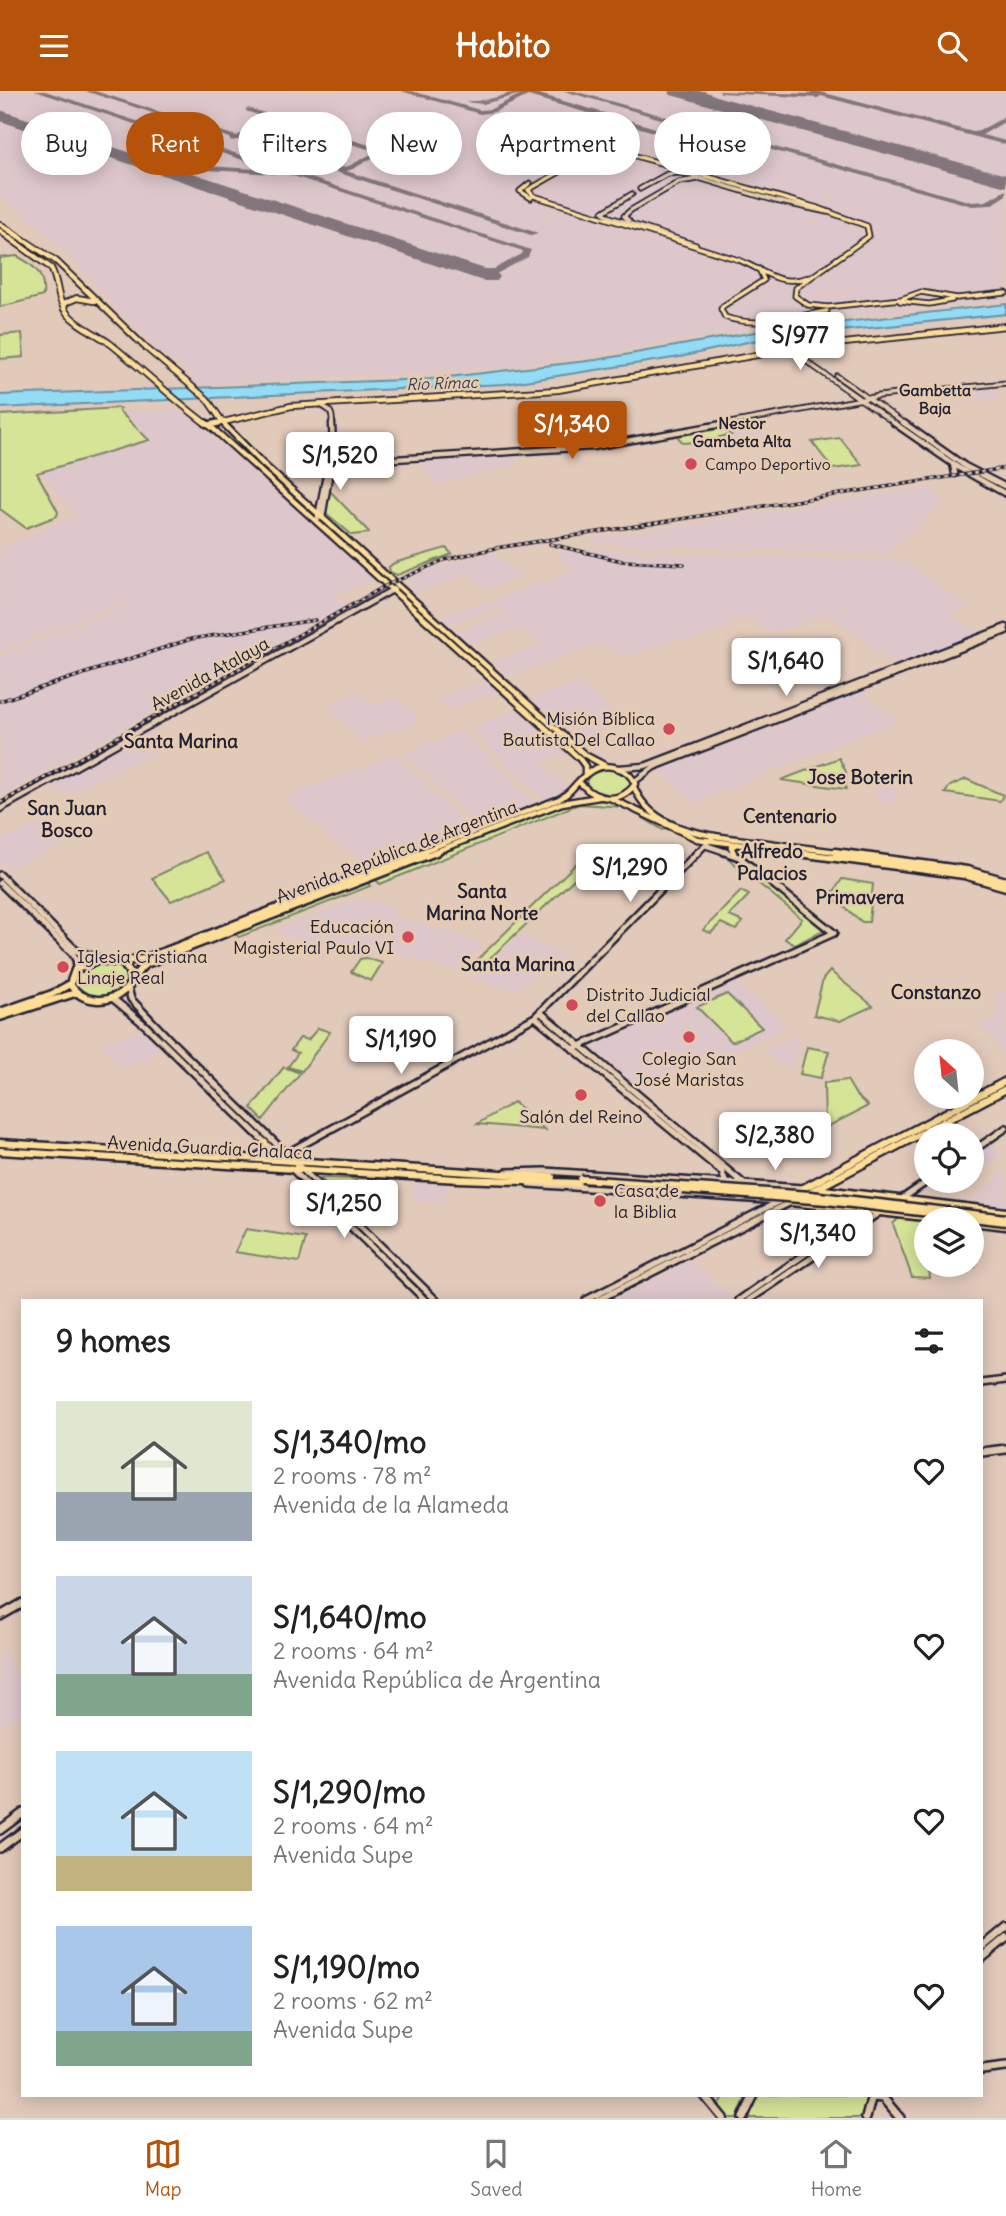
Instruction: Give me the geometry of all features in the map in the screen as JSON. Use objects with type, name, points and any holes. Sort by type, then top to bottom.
[{"type":"highway","points":[[1,229],[48,265],[62,297],[78,295],[82,293],[81,288]]},
{"type":"highway","points":[[1,229],[56,261],[97,303],[206,400],[221,420]]},
{"type":"highway","points":[[57,282],[57,296],[65,312],[75,322],[110,343],[176,402],[208,424],[299,402],[559,388],[794,346],[1006,325]]},
{"type":"highway","points":[[65,312],[64,304],[71,299],[85,298],[97,303]]},
{"type":"highway","points":[[234,416],[274,408],[317,404],[558,390],[763,353],[1006,325]]},
{"type":"highway","points":[[830,348],[849,342]]},
{"type":"highway","points":[[750,359],[763,353]]},
{"type":"main road","points":[[698,246],[531,198],[520,190],[593,149],[608,147],[712,180]]},
{"type":"main road","points":[[615,223],[532,195],[528,190],[595,152],[605,150],[829,212],[869,227],[870,234],[798,286],[794,293],[802,302],[816,307],[841,307],[922,292],[957,298],[1006,294]]},
{"type":"main road","points":[[640,189],[674,173],[712,180]]},
{"type":"main road","points":[[643,227],[628,220],[625,215],[683,180],[712,180]]},
{"type":"main road","points":[[632,194],[603,212],[756,266],[782,282],[794,282],[809,277]]},
{"type":"main road","points":[[756,266],[763,273],[764,281],[723,306],[722,314],[730,320],[752,322],[900,302],[940,302],[1006,294]]},
{"type":"main road","points":[[939,294],[943,298],[940,302]]},
{"type":"main road","points":[[908,296],[915,302]]},
{"type":"main road","points":[[790,350],[863,398],[914,427],[969,469],[1006,487]]},
{"type":"main road","points":[[837,376],[877,411],[953,464],[1006,493]]},
{"type":"main road","points":[[330,461],[589,448],[863,398],[1006,382]]},
{"type":"main road","points":[[317,404],[328,408],[333,415],[330,461],[317,523]]},
{"type":"main road","points":[[877,411],[884,409]]},
{"type":"main road","points":[[221,420],[232,434],[311,508],[585,755],[611,767]]},
{"type":"main road","points":[[208,424],[582,761],[585,775]]},
{"type":"main road","points":[[225,440],[232,434]]},
{"type":"main road","points":[[320,516],[330,461]]},
{"type":"main road","points":[[953,464],[955,474]]},
{"type":"main road","points":[[311,508],[320,507]]},
{"type":"main road","name":"Avenida Atalaya","points":[[0,809],[399,587]]},
{"type":"main road","points":[[610,798],[624,795],[645,771],[661,762],[1006,629]]},
{"type":"main road","points":[[661,762],[639,767],[594,769],[585,775],[581,784],[589,793],[634,807],[673,830],[710,841],[755,844],[956,873],[1006,887]]},
{"type":"main road","points":[[576,1047],[834,933],[734,855],[663,818],[642,803],[631,774],[619,768]]},
{"type":"main road","name":"Avenida República de Argentina","points":[[119,961],[144,959],[177,947],[559,799],[581,784]]},
{"type":"main road","name":"Avenida República de Argentina","points":[[132,976],[146,964],[562,803],[583,797],[599,797]]},
{"type":"main road","points":[[283,1157],[538,1015],[710,841],[967,870],[1006,881]]},
{"type":"main road","points":[[734,855],[731,847],[737,844]]},
{"type":"main road","points":[[0,875],[77,951],[119,961],[129,967],[132,976],[128,987],[131,999],[283,1157]]},
{"type":"main road","points":[[0,883],[75,957],[75,970],[70,984],[0,1015]]},
{"type":"main road","points":[[75,970],[87,962],[102,959]]},
{"type":"main road","points":[[70,984],[75,993],[88,999],[111,997],[128,987]]},
{"type":"main road","points":[[0,1015],[75,993]]},
{"type":"main road","points":[[111,997],[122,1003],[146,1025],[265,1143],[283,1157]]},
{"type":"main road","points":[[538,1015],[722,1172],[726,1182],[724,1198]]},
{"type":"main road","points":[[586,1051],[587,1042]]},
{"type":"main road","points":[[576,1047],[586,1051],[744,1184]]},
{"type":"main road","points":[[984,1095],[1006,1081]]},
{"type":"main road","points":[[984,1099],[1006,1089]]},
{"type":"main road","points":[[588,1299],[961,1109]]},
{"type":"main road","points":[[600,1299],[816,1189],[961,1109]]},
{"type":"main road","points":[[984,1143],[1006,1128]]},
{"type":"main road","name":"Avenida Guardia Chalaca","points":[[0,1143],[213,1160],[283,1157],[301,1168],[779,1201],[914,1216]]},
{"type":"main road","points":[[251,1159],[265,1152],[265,1143]]},
{"type":"main road","points":[[85,1156],[88,1148]]},
{"type":"main road","name":"Avenida Guardia Chalaca","points":[[0,1151],[492,1172],[826,1201],[1006,1222]]},
{"type":"main road","points":[[292,1164],[424,1299]]},
{"type":"main road","points":[[409,1175],[410,1167]]},
{"type":"main road","points":[[301,1168],[435,1299]]},
{"type":"main road","name":"Avenida Guardia Chalaca","points":[[492,1172],[545,1171],[816,1189],[1006,1212]]},
{"type":"main road","name":"Avenida Guardia Chalaca","points":[[501,1180],[582,1181]]},
{"type":"main road","points":[[900,1200],[914,1190]]},
{"type":"main road","points":[[740,1299],[869,1210],[882,1197]]},
{"type":"main road","points":[[758,1200],[763,1204],[762,1210]]},
{"type":"main road","points":[[750,1299],[881,1212]]},
{"type":"main road","name":"Avenida Guardia Chalaca","points":[[984,1222],[1006,1222]]},
{"type":"main road","points":[[983,1383],[1006,1380]]},
{"type":"main road","points":[[983,1452],[1006,1449]]},
{"type":"main road","points":[[0,1616],[21,1604]]},
{"type":"main road","points":[[0,1830],[21,1814]]},
{"type":"main road","points":[[0,1848],[21,1832]]},
{"type":"main road","points":[[983,1946],[1006,1927]]},
{"type":"main road","points":[[983,1957],[1006,1938]]},
{"type":"main road","points":[[983,2070],[1006,2067]]},
{"type":"main road","points":[[706,2097],[723,2118]]},
{"type":"main road","points":[[743,2118],[753,2097]]},
{"type":"main road","points":[[866,2118],[872,2097]]},
{"type":"main road","points":[[878,2097],[883,2098],[900,2118]]},
{"type":"shaded area","points":[[0,91],[1006,91],[1006,300],[769,325],[584,357],[490,369],[195,385],[191,382],[192,377],[161,353],[116,309],[65,251],[27,216],[0,197]]},
{"type":"shaded area","points":[[992,387],[1001,399],[970,402],[959,390]]},
{"type":"shaded area","points":[[121,410],[177,410],[201,422],[375,581],[358,585],[332,597],[346,605],[0,797],[0,656],[127,605],[123,603],[0,651],[0,548],[76,516],[40,471],[151,440]]},
{"type":"shaded area","points":[[754,422],[768,436],[735,439],[724,428]]},
{"type":"shaded area","points":[[510,455],[519,463],[437,484],[420,463],[433,460]]},
{"type":"shaded area","points":[[931,487],[941,500],[938,506],[927,519],[885,554],[592,544],[597,538]]},
{"type":"shaded area","points":[[558,547],[691,555],[903,560],[969,607],[952,614],[979,633],[896,665],[829,614],[772,634],[744,612],[748,616],[727,623],[730,627],[687,642],[680,637],[631,655],[616,654],[602,642],[508,676],[493,662],[541,645],[521,627],[472,644],[457,631],[506,614],[491,600],[575,571],[561,559]]},
{"type":"shaded area","points":[[496,552],[495,556],[522,577],[486,588],[467,573],[418,593],[408,582],[408,578],[428,569]]},
{"type":"shaded area","points":[[489,600],[498,608],[450,624],[442,616]]},
{"type":"shaded area","points":[[485,681],[496,691],[449,708],[438,697]]},
{"type":"shaded area","points":[[579,682],[626,723],[576,739],[571,734],[578,731],[572,725],[564,728],[532,699]]},
{"type":"shaded area","points":[[861,691],[897,720],[694,803],[659,771]]},
{"type":"shaded area","points":[[360,692],[373,705],[397,697],[421,720],[362,741],[326,704]]},
{"type":"shaded area","points":[[518,710],[565,753],[540,762],[570,790],[544,800],[470,728]]},
{"type":"shaded area","points":[[143,729],[152,735],[142,740],[160,751],[64,794],[52,785],[56,782],[55,779]]},
{"type":"shaded area","points":[[462,731],[535,803],[476,824],[405,752]]},
{"type":"shaded area","points":[[396,754],[468,828],[368,867],[284,798]]},
{"type":"shaded area","points":[[875,776],[899,779],[894,802],[875,801]]},
{"type":"shaded area","points":[[44,821],[67,843],[7,869],[0,863],[0,841]]},
{"type":"shaded area","points":[[359,898],[395,908],[391,915],[459,935],[436,965],[374,947],[362,958],[286,935],[278,928]]},
{"type":"shaded area","points":[[520,935],[574,960],[558,977],[539,969],[513,992],[474,978]]},
{"type":"shaded area","points":[[461,936],[484,943],[454,971],[438,966]]},
{"type":"shaded area","name":"Colegio San José Maristas","points":[[736,982],[787,1027],[644,1091],[591,1047]]},
{"type":"shaded area","points":[[994,993],[1006,993],[1006,1055],[998,1049],[1002,1046],[979,1026],[999,1016]]},
{"type":"shaded area","points":[[141,1030],[161,1049],[125,1067],[101,1044]]},
{"type":"shaded area","points":[[796,1036],[800,1037],[791,1066],[783,1066],[764,1051]]},
{"type":"shaded area","points":[[990,1144],[1003,1151],[984,1169],[984,1148]]},
{"type":"shaded area","points":[[1006,1171],[1006,1209],[966,1204],[979,1193],[984,1193],[984,1189]]},
{"type":"shaded area","points":[[414,1183],[447,1185],[445,1202],[412,1200]]},
{"type":"shaded area","points":[[689,1261],[733,1297],[730,1299],[613,1299]]},
{"type":"shaded area","points":[[0,1643],[21,1685],[21,1715],[0,1727]]},
{"type":"green space","points":[[17,256],[38,272],[43,296],[0,307],[0,258]]},
{"type":"green space","points":[[22,333],[24,357],[0,359],[0,335]]},
{"type":"green space","points":[[120,408],[119,411],[149,440],[37,473],[58,512],[57,516],[26,528],[0,509],[0,415]]},
{"type":"green space","points":[[724,428],[731,435],[719,437],[721,440],[683,443],[677,436]]},
{"type":"green space","points":[[840,438],[862,465],[833,469],[812,442]]},
{"type":"green space","points":[[330,491],[369,533],[352,535],[326,513]]},
{"type":"green space","points":[[446,548],[452,554],[397,575],[390,572],[389,567],[394,563]]},
{"type":"green space","points":[[839,758],[846,772],[846,789],[781,780]]},
{"type":"green space","points":[[610,768],[624,772],[632,780],[629,789],[611,796],[591,790],[586,782],[590,774]]},
{"type":"green space","points":[[966,779],[1003,795],[1000,801],[945,793],[950,786]]},
{"type":"green space","points":[[587,799],[627,804],[666,828],[663,830],[625,807],[579,804],[380,884],[375,879],[573,802]]},
{"type":"green space","points":[[718,850],[747,865],[825,929],[795,945],[785,939],[802,919]]},
{"type":"green space","points":[[206,852],[226,879],[171,901],[152,878]]},
{"type":"green space","points":[[581,859],[591,863],[486,962],[475,962]]},
{"type":"green space","points":[[842,879],[873,884],[869,922],[862,922],[829,894]]},
{"type":"green space","points":[[367,882],[370,886],[239,937],[234,934]]},
{"type":"green space","points":[[741,891],[749,895],[729,916],[743,922],[736,930],[721,923],[711,933],[703,930]]},
{"type":"green space","points":[[360,959],[382,963],[371,981],[351,972]]},
{"type":"green space","points":[[99,962],[124,968],[126,982],[115,992],[102,997],[88,995],[75,987],[76,973]]},
{"type":"green space","points":[[830,971],[873,1006],[840,1021],[814,1015],[823,979]]},
{"type":"green space","points":[[727,994],[762,1028],[732,1042],[697,1007]]},
{"type":"green space","points":[[318,1028],[330,1032],[302,1071],[288,1067],[298,1053],[291,1050],[300,1038],[308,1040]]},
{"type":"green space","points":[[807,1047],[829,1051],[821,1078],[800,1074]]},
{"type":"green space","points":[[284,1067],[300,1073],[263,1120],[251,1108]]},
{"type":"green space","points":[[847,1080],[856,1095],[868,1106],[825,1128],[824,1083]]},
{"type":"green space","points":[[514,1102],[545,1130],[477,1124]]},
{"type":"green space","points":[[320,1178],[356,1179],[355,1193],[342,1200]]},
{"type":"green space","points":[[899,1218],[914,1220],[914,1277],[930,1278],[912,1277],[893,1224]]},
{"type":"green space","points":[[246,1229],[306,1238],[299,1262],[235,1252]]},
{"type":"green space","points":[[724,2097],[746,2097],[737,2118],[728,2118],[719,2106]]},
{"type":"green space","points":[[758,2097],[867,2097],[861,2118],[748,2118]]},
{"type":"water","name":"Río Rímac","points":[[1006,304],[1006,314],[761,339],[680,357],[505,384],[0,408],[0,395],[431,379],[596,360],[755,332]]},
{"type":"taxiway","points":[[38,91],[527,250],[525,255],[495,271],[471,271]]},
{"type":"taxiway","points":[[88,91],[236,138]]},
{"type":"taxiway","points":[[404,91],[480,112],[492,111],[527,94]]},
{"type":"taxiway","points":[[567,91],[972,204],[988,203],[1006,192]]},
{"type":"taxiway","points":[[698,91],[751,111]]},
{"type":"taxiway","points":[[721,91],[818,96]]},
{"type":"taxiway","points":[[809,91],[1006,143]]},
{"type":"taxiway","points":[[468,102],[483,102],[521,92]]},
{"type":"taxiway","points":[[521,92],[527,94]]},
{"type":"taxiway","points":[[527,94],[654,130]]},
{"type":"taxiway","points":[[248,110],[254,112]]},
{"type":"taxiway","points":[[974,134],[981,133],[1006,118]]},
{"type":"taxiway","points":[[232,140],[236,138]]},
{"type":"taxiway","points":[[236,138],[534,233]]},
{"type":"taxiway","points":[[352,142],[373,149],[377,153],[352,167]]},
{"type":"taxiway","points":[[119,154],[189,167],[238,170]]},
{"type":"taxiway","points":[[1001,180],[1006,180]]},
{"type":"runway","points":[[677,91],[1006,181]]},
{"type":"runway","points":[[0,115],[490,277]]},
{"type":"railway","points":[[0,803],[387,585],[444,560],[496,548],[1006,468]]},
{"type":"railway","points":[[550,544],[622,561],[684,564]]},
{"type":"railway","points":[[0,701],[191,639],[315,620]]},
{"type":"place","name":"Campo Deportivo","points":[[691,464]]},
{"type":"place","name":"Misión Bíblica Bautista Del Callao","points":[[669,729]]},
{"type":"place","name":"Educación Magisterial Paulo VI","points":[[408,937]]},
{"type":"place","name":"Iglesia Cristiana Linaje Real","points":[[63,967]]},
{"type":"place","name":"Distrito Judicial del Callao","points":[[572,1005]]},
{"type":"place","name":"Colegio San José Maristas","points":[[689,1037]]},
{"type":"place","name":"Salón del Reino","points":[[581,1095]]},
{"type":"place","name":"Casa de la Biblia","points":[[600,1201]]},
{"type":"district","name":"Gambetta Baja","points":[[935,399]]},
{"type":"district","name":"Nestor Gambeta Alta","points":[[742,432]]},
{"type":"district","name":"Santa Marina","points":[[181,741]]},
{"type":"district","name":"Jose Boterin","points":[[860,777]]},
{"type":"district","name":"Centenario","points":[[790,816]]},
{"type":"district","name":"San Juan Bosco","points":[[67,819]]},
{"type":"district","name":"Alfredo Palacios","points":[[772,862]]},
{"type":"district","name":"Primavera","points":[[860,897]]},
{"type":"district","name":"Santa Marina Norte","points":[[482,902]]},
{"type":"district","name":"Santa Marina","points":[[518,964]]},
{"type":"district","name":"Constanzo","points":[[936,992]]}]
